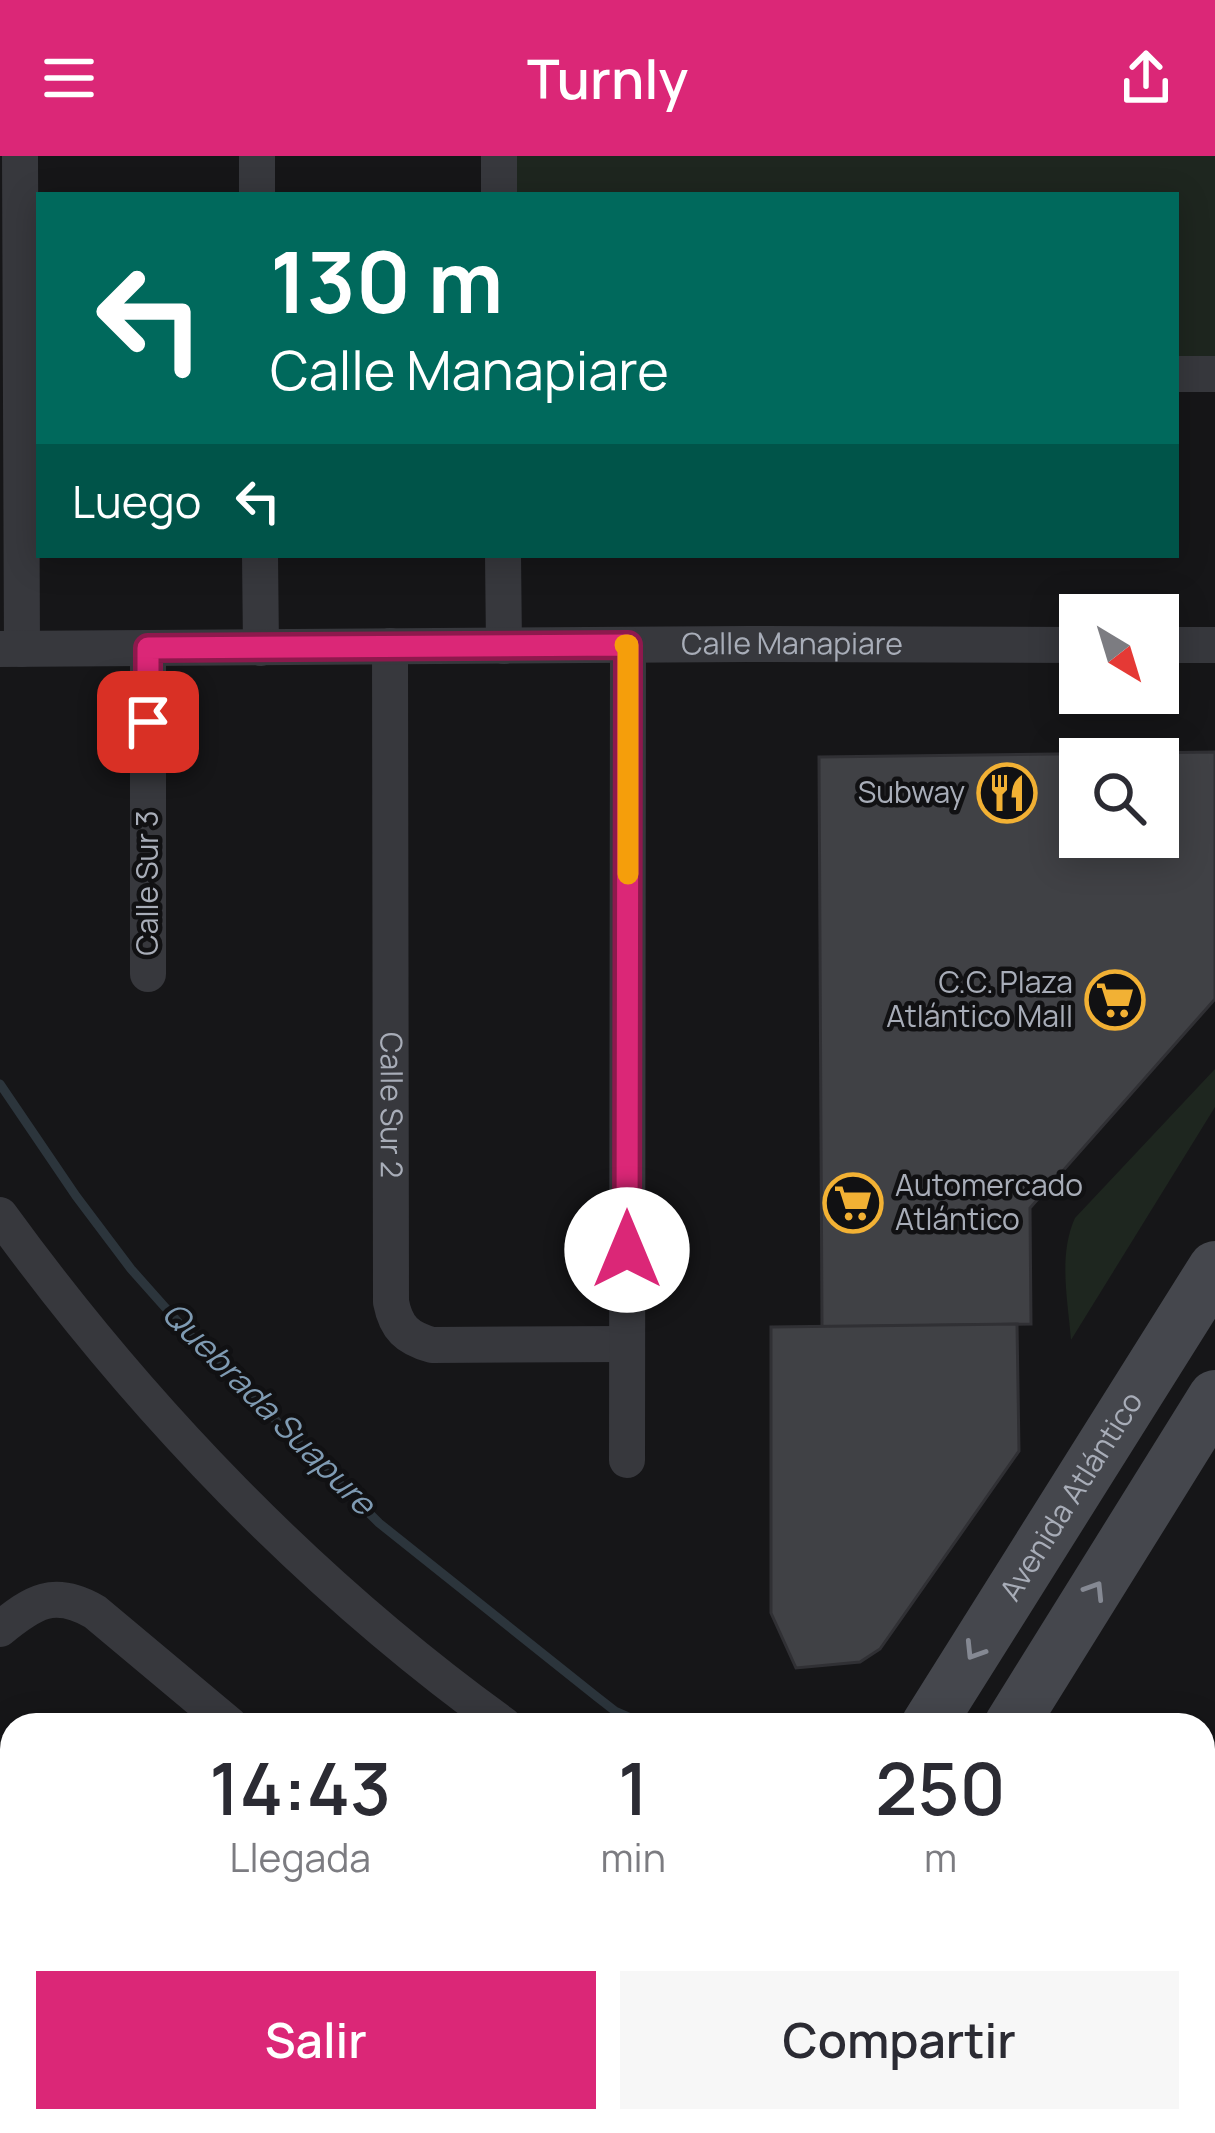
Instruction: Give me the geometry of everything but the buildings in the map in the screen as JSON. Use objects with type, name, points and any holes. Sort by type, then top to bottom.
[{"type":"main road","name":"Avenida Atlántico","points":[[936,1713],[1215,1268]]},
{"type":"main road","points":[[1018,1713],[1215,1397]]},
{"type":"main road","points":[[1124,1413],[1184,1447]]},
{"type":"street","points":[[11,649],[20,156]]},
{"type":"street","points":[[257,156],[257,192]]},
{"type":"street","points":[[499,156],[499,192]]},
{"type":"street","points":[[1179,374],[1215,374]]},
{"type":"street","points":[[260,558],[261,648]]},
{"type":"street","points":[[503,558],[503,646]]},
{"type":"street","name":"Calle Manapiare","points":[[11,649],[1059,644]]},
{"type":"street","points":[[627,1460],[628,645]]},
{"type":"street","points":[[1179,645],[1215,645]]},
{"type":"street","name":"Calle Sur 2","points":[[390,646],[394,1318],[415,1340],[432,1345],[627,1344]]},
{"type":"street","name":"Calle Sur 3","points":[[148,648],[148,974]]},
{"type":"street","points":[[0,1215],[112,1360],[249,1505],[416,1659],[488,1713]]},
{"type":"street","points":[[0,1629],[42,1600],[79,1603],[216,1713]]},
{"type":"shaded area","points":[[499,156],[1215,156],[1215,374],[1179,374],[1179,192],[499,192]]},
{"type":"shaded area","points":[[1215,1069],[1215,1107],[1071,1340],[1065,1263],[1075,1218]]},
{"type":"waterway","name":"Quebrada Suapure","points":[[0,1084],[131,1269],[187,1332],[379,1523],[620,1713]]},
{"type":"slow traffic","points":[[625,645],[628,874]]},
{"type":"place","name":"Subway","points":[[1007,793]]},
{"type":"place","name":"C.C. Plaza Atlántico Mall","points":[[1115,1000]]},
{"type":"place","name":"Automercado Atlántico","points":[[853,1203]]},
{"type":"route","points":[[148,722],[148,648],[628,645],[627,1250]]}]
